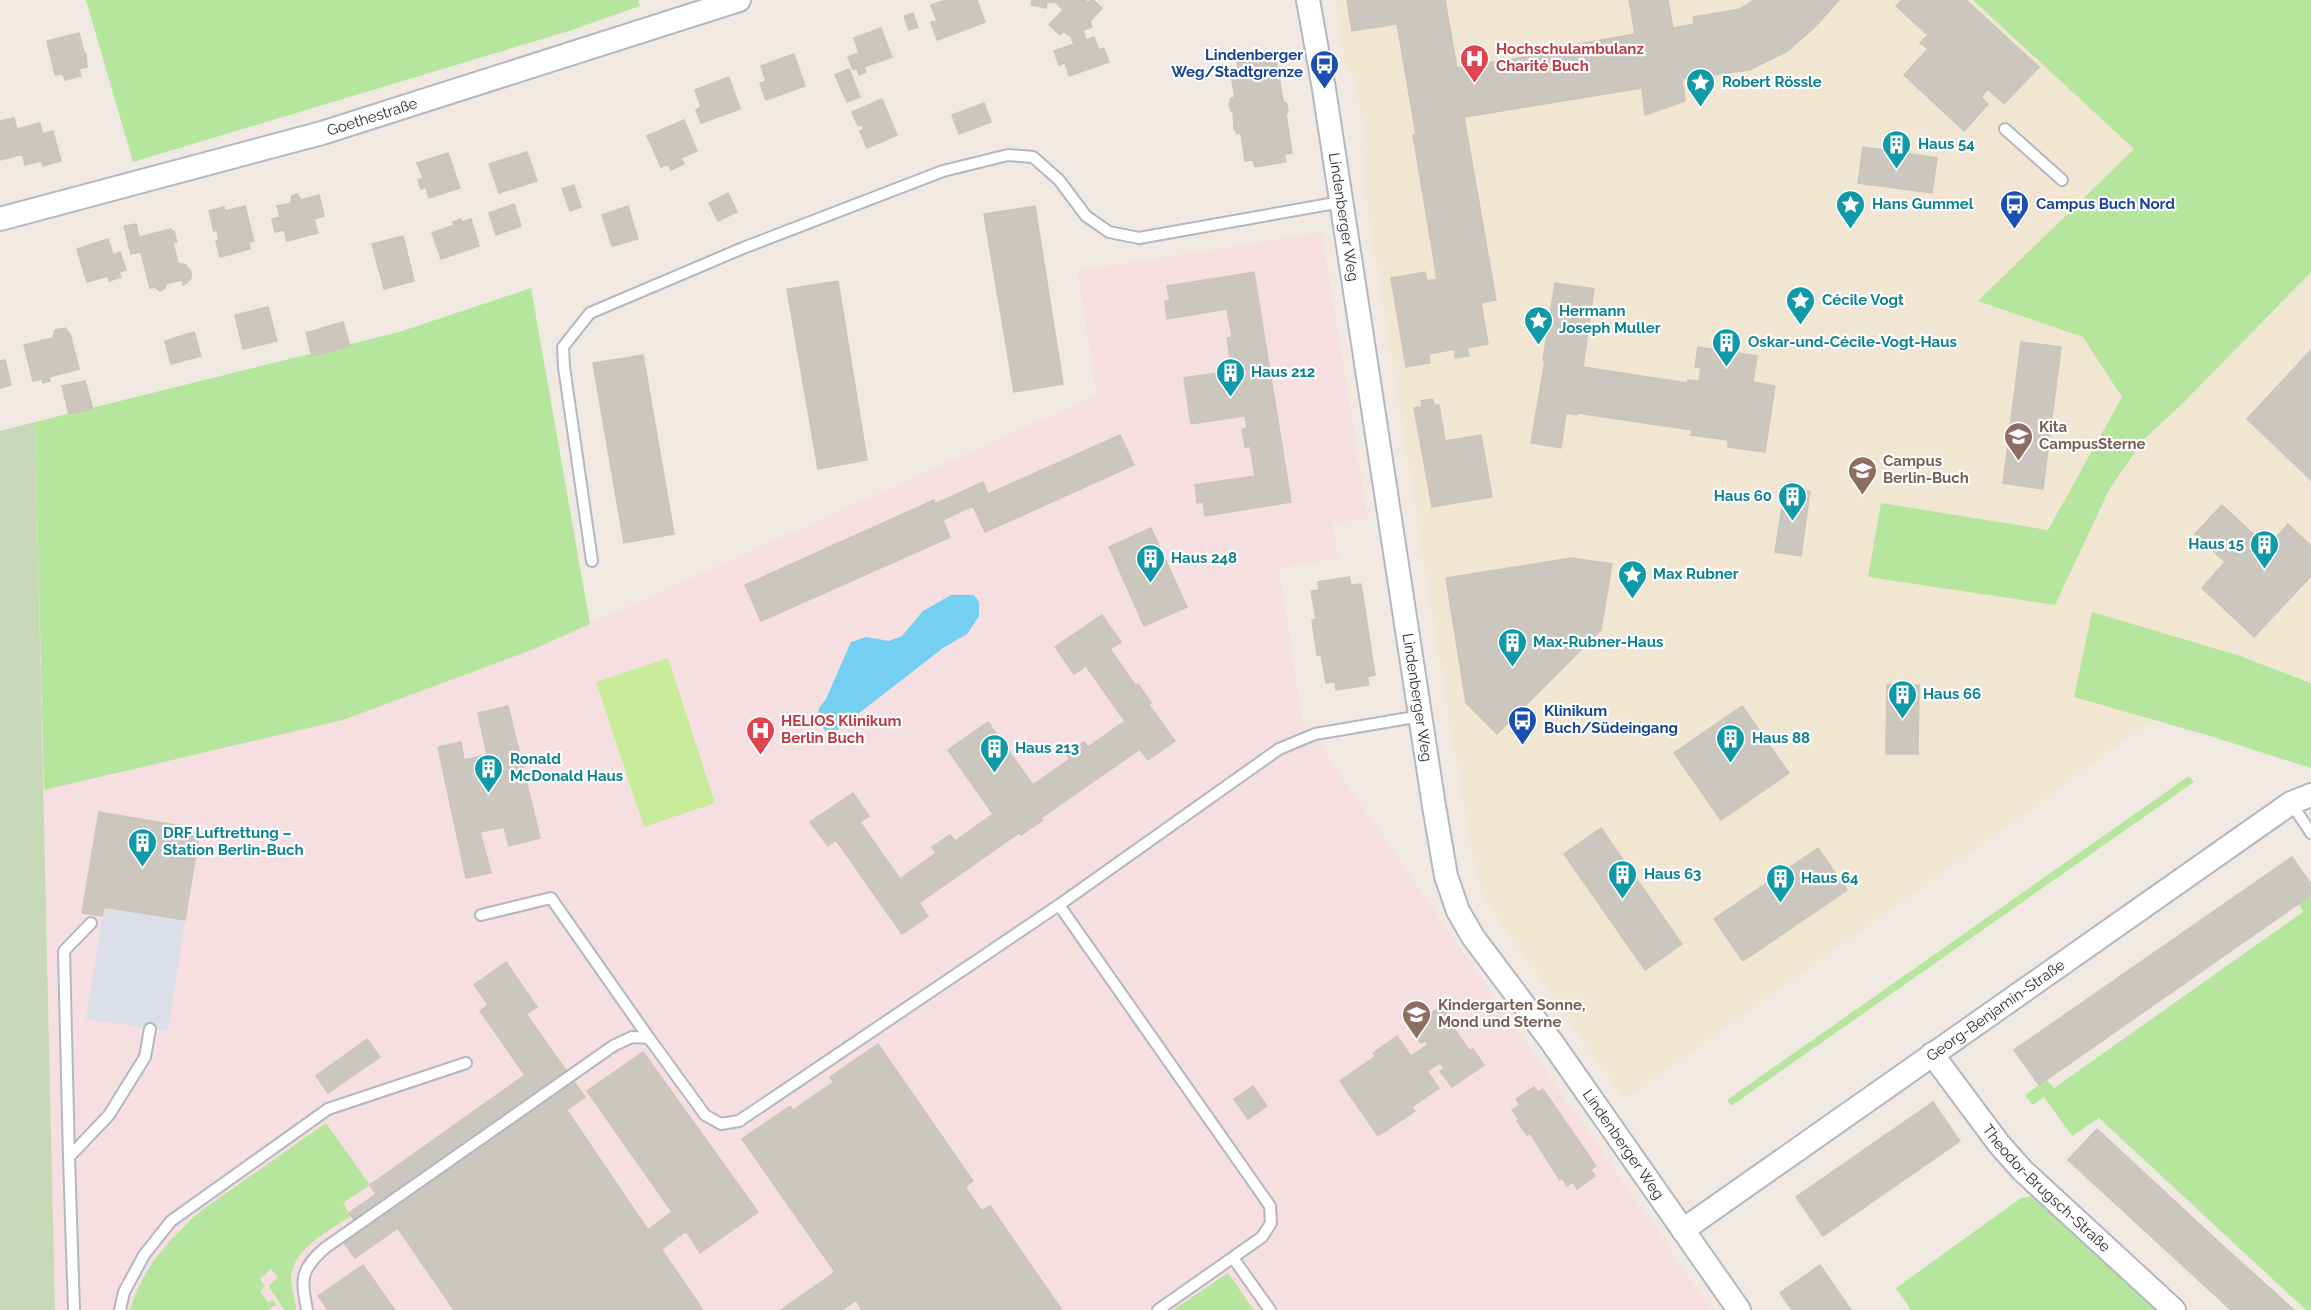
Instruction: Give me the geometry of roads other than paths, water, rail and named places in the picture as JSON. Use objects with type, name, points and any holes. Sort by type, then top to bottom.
[{"type":"street","name":"Goethestraße","points":[[0,219],[322,133],[739,0]]},
{"type":"street","name":"Lindenberger Weg","points":[[1308,0],[1446,876],[1458,911],[1473,937],[1551,1041],[1739,1310]]},
{"type":"street","name":"Georg-Benjamin-Straße","points":[[1683,1230],[1932,1054],[2301,799]]},
{"type":"street","name":"Theodor-Brugsch-Straße","points":[[1932,1054],[1999,1144],[2023,1171],[2174,1310]]},
{"type":"lane","points":[[2005,129],[2062,180]]},
{"type":"lane","points":[[592,561],[564,367],[564,347],[590,314],[743,248],[943,171],[1008,155],[1033,157],[1063,185],[1086,216],[1109,232],[1139,238],[1341,202]]},
{"type":"lane","points":[[481,915],[551,898],[705,1115],[721,1124],[739,1121],[1059,905],[1279,749],[1315,734],[1421,716]]},
{"type":"lane","points":[[2301,799],[2311,833]]},
{"type":"lane","points":[[1059,905],[1270,1206],[1271,1223],[1262,1237],[1158,1310]]},
{"type":"lane","points":[[74,1310],[64,951],[91,923]]},
{"type":"lane","points":[[69,1157],[109,1115],[145,1057],[150,1029]]},
{"type":"lane","points":[[307,1310],[303,1288],[305,1272],[309,1262],[325,1248],[613,1046],[632,1036],[649,1038]]},
{"type":"lane","points":[[120,1310],[124,1292],[144,1255],[171,1221],[318,1116],[328,1109],[466,1063]]},
{"type":"lane","points":[[1233,1258],[1270,1310]]},
{"type":"water","points":[[951,595],[974,595],[979,602],[979,616],[967,634],[943,648],[836,731],[825,731],[818,717],[819,708],[826,699],[851,642],[866,637],[889,641],[902,636],[923,611]]},
{"type":"place","name":"Hochschulambulanz Charité Buch","points":[[1475,84]]},
{"type":"place","name":"Lindenberger Weg/Stadtgrenze","points":[[1324,90]]},
{"type":"place","name":"Robert Rössle","points":[[1701,108]]},
{"type":"place","name":"Haus 54","points":[[1897,170]]},
{"type":"place","name":"Hans Gummel","points":[[1851,230]]},
{"type":"place","name":"Campus Buch Nord","points":[[2015,230]]},
{"type":"place","name":"Cécile Vogt","points":[[1801,326]]},
{"type":"place","name":"Hermann Joseph Muller","points":[[1538,346]]},
{"type":"place","name":"Oskar-und-Cécile-Vogt-Haus","points":[[1727,368]]},
{"type":"place","name":"Haus 212","points":[[1230,398]]},
{"type":"place","name":"Kita CampusSterne","points":[[2018,462]]},
{"type":"place","name":"Campus Berlin-Buch","points":[[1862,496]]},
{"type":"place","name":"Haus 60","points":[[1793,522]]},
{"type":"place","name":"Haus 15","points":[[2265,570]]},
{"type":"place","name":"Haus 248","points":[[1150,584]]},
{"type":"place","name":"Max Rubner","points":[[1632,600]]},
{"type":"place","name":"Max-Rubner-Haus","points":[[1512,668]]},
{"type":"place","name":"Haus 66","points":[[1902,720]]},
{"type":"place","name":"Klinikum Buch/Südeingang","points":[[1523,746]]},
{"type":"place","name":"HELIOS Klinikum Berlin Buch","points":[[760,756]]},
{"type":"place","name":"Haus 88","points":[[1731,764]]},
{"type":"place","name":"Haus 213","points":[[994,774]]},
{"type":"place","name":"Ronald McDonald Haus","points":[[489,794]]},
{"type":"place","name":"DRF Luftrettung – Station Berlin-Buch","points":[[142,868]]},
{"type":"place","name":"Haus 63","points":[[1623,900]]},
{"type":"place","name":"Haus 64","points":[[1780,904]]},
{"type":"place","name":"Kindergarten Sonne, Mond und Sterne","points":[[1417,1040]]}]
